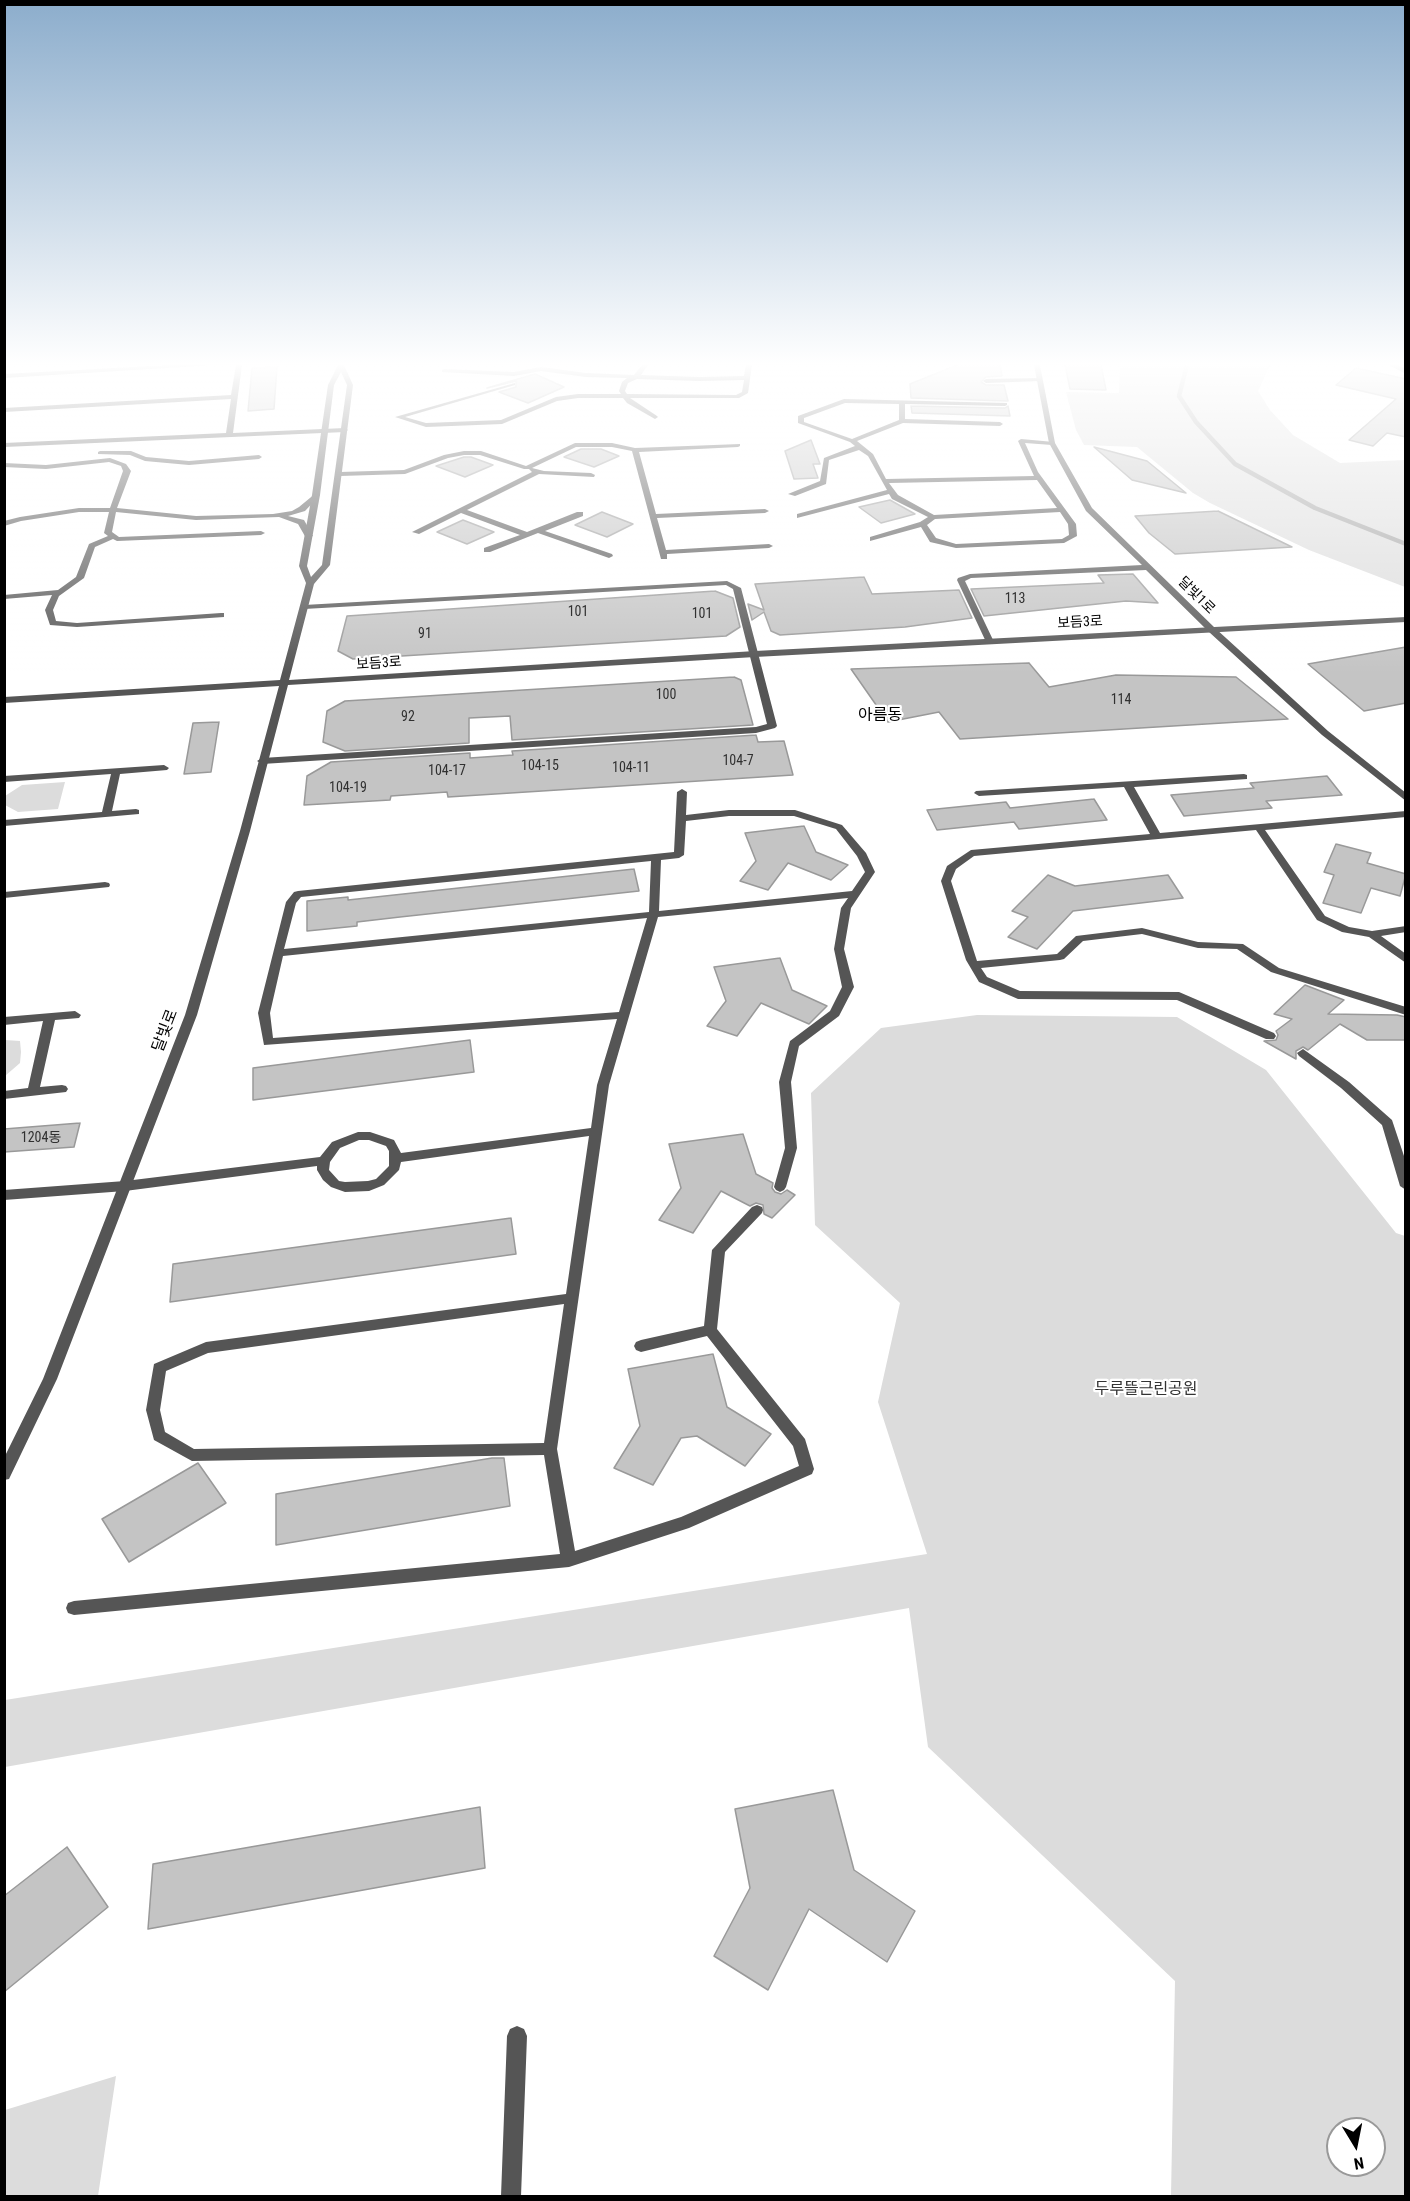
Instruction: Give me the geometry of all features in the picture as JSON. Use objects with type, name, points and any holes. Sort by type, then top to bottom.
[{"type":"street","points":[[125,468],[127,471],[113,510],[108,533],[114,536],[130,540],[261,533]]},
{"type":"street","name":"달빛로","points":[[310,583],[303,566],[320,468]]},
{"type":"street","name":"달빛로","points":[[4,1474],[50,1379],[191,1015],[245,831],[310,583],[326,565],[341,468]]},
{"type":"street","points":[[340,474],[405,472],[416,468]]},
{"type":"street","points":[[526,468],[538,472],[591,475]]},
{"type":"street","points":[[640,468],[663,554],[769,546]]},
{"type":"street","points":[[792,494],[823,482],[825,468]]},
{"type":"street","points":[[877,468],[895,497],[933,517],[1061,510]]},
{"type":"street","points":[[923,524],[933,540],[956,546],[1064,541],[1073,536],[1072,524],[1034,468]]},
{"type":"street","name":"달빛1로","points":[[1066,468],[1089,509],[1212,630],[1325,733],[1406,798]]},
{"type":"street","points":[[416,532],[538,472]]},
{"type":"street","points":[[884,481],[1039,478]]},
{"type":"street","points":[[800,516],[891,492]]},
{"type":"street","points":[[4,524],[20,519],[79,510],[113,510],[196,518],[273,516],[294,513],[302,509],[316,495]]},
{"type":"street","points":[[461,510],[527,535]]},
{"type":"street","points":[[653,516],[765,511]]},
{"type":"street","points":[[487,550],[580,514]]},
{"type":"street","points":[[273,516],[294,518],[300,522],[309,536]]},
{"type":"street","points":[[873,539],[923,524],[933,517]]},
{"type":"street","points":[[539,531],[609,556]]},
{"type":"street","points":[[114,536],[92,546],[80,578],[56,595],[49,610],[53,623],[77,625],[220,615]]},
{"type":"street","points":[[990,642],[961,580],[970,576],[1149,567]]},
{"type":"street","points":[[262,761],[756,730],[772,726],[737,588],[727,583],[304,608]]},
{"type":"street","points":[[4,597],[60,592]]},
{"type":"street","name":"보듬3로","points":[[4,700],[755,654],[1406,619]]},
{"type":"street","points":[[4,779],[164,768]]},
{"type":"street","points":[[106,815],[116,772]]},
{"type":"street","points":[[979,794],[1244,777]]},
{"type":"street","points":[[1128,785],[1157,837]]},
{"type":"street","points":[[624,1015],[268,1042],[264,1013],[291,902],[298,894],[679,855],[682,792]]},
{"type":"street","points":[[4,823],[136,812]]},
{"type":"street","points":[[681,819],[729,813],[795,813],[838,827],[862,855],[870,872],[846,908],[839,949],[848,987],[835,1013],[794,1044],[784,1082],[790,1148],[780,1186]]},
{"type":"street","points":[[1270,1035],[1179,996],[1018,995],[983,979],[974,965],[946,881],[951,868],[970,853],[1406,814]]},
{"type":"street","points":[[1258,828],[1320,918],[1346,930],[1372,934],[1406,929]]},
{"type":"street","points":[[569,1560],[550,1449],[603,1085],[654,913],[656,857]]},
{"type":"street","points":[[4,895],[105,885]]},
{"type":"street","points":[[278,952],[855,894]]},
{"type":"street","points":[[974,965],[1060,957],[1080,938],[1142,931],[1198,945],[1239,946],[1275,970],[1406,1011]]},
{"type":"street","points":[[1372,934],[1406,960]]},
{"type":"street","points":[[4,1021],[75,1015]]},
{"type":"street","points":[[33,1092],[50,1017]]},
{"type":"street","points":[[1303,1053],[1389,1123],[1406,1186]]},
{"type":"street","points":[[4,1095],[62,1089]]},
{"type":"street","points":[[397,1158],[597,1131]]},
{"type":"street","points":[[358,1136],[370,1136],[390,1143],[397,1158],[395,1167],[380,1182],[357,1188],[335,1184],[323,1170],[324,1161],[336,1145],[358,1136]]},
{"type":"street","points":[[4,1195],[125,1186],[324,1161]]},
{"type":"street","points":[[74,1608],[569,1560],[684,1523],[807,1469],[800,1443],[710,1330],[719,1250],[757,1210]]},
{"type":"street","points":[[550,1449],[192,1455],[159,1436],[153,1410],[159,1368],[206,1348],[572,1298]]},
{"type":"street","points":[[641,1346],[710,1330]]},
{"type":"street","points":[[511,2196],[517,2036]]},
{"type":"green space","points":[[1162,468],[1405,468],[1405,587],[1309,550],[1193,493]]},
{"type":"green space","points":[[65,782],[58,809],[18,812],[5,805],[5,796],[22,785]]},
{"type":"green space","name":"두루뜰근린공원","points":[[977,1015],[1177,1017],[1266,1070],[1396,1233],[1405,1236],[1405,2196],[1171,2196],[1175,1981],[928,1747],[909,1608],[5,1767],[5,1700],[927,1554],[878,1402],[900,1303],[815,1225],[811,1093],[881,1028]]},
{"type":"green space","points":[[5,1040],[20,1041],[21,1052],[20,1063],[5,1076]]},
{"type":"green space","points":[[116,2076],[98,2196],[5,2196],[5,2110]]},
{"type":"building","points":[[441,468],[487,468],[465,477]]},
{"type":"building","points":[[790,468],[814,468],[818,478],[794,479]]},
{"type":"building","points":[[1118,468],[1155,468],[1186,493],[1132,480]]},
{"type":"building","points":[[890,500],[915,514],[881,523],[859,507]]},
{"type":"building","points":[[1218,511],[1292,547],[1175,554],[1149,533],[1135,516]]},
{"type":"building","points":[[602,512],[633,524],[607,537],[575,525]]},
{"type":"building","points":[[463,520],[494,532],[467,544],[437,532]]},
{"type":"building","points":[[1133,574],[1158,603],[1126,601],[984,616],[971,589],[1104,583],[1098,575]]},
{"type":"building","points":[[864,577],[872,594],[959,590],[972,618],[905,627],[780,635],[771,631],[764,612],[752,620],[748,604],[764,610],[755,584]]},
{"type":"building","points":[[715,591],[733,598],[740,627],[726,636],[353,659],[338,651],[347,616]]},
{"type":"building","points":[[1406,647],[1406,703],[1364,711],[1308,664]]},
{"type":"building","points":[[1029,663],[1049,687],[1116,675],[1236,677],[1288,719],[960,739],[939,712],[888,722],[851,669]]},
{"type":"building","points":[[734,677],[741,680],[753,725],[512,740],[510,716],[469,718],[469,743],[345,751],[323,742],[327,711],[345,701]]},
{"type":"building","points":[[219,722],[211,772],[184,774],[193,723]]},
{"type":"building","points":[[756,735],[758,742],[784,741],[793,775],[448,797],[447,792],[391,796],[390,800],[304,805],[307,776],[331,762],[470,753],[470,758],[513,755],[512,751]]},
{"type":"building","points":[[1327,776],[1342,795],[1266,801],[1272,808],[1184,816],[1171,795],[1254,788],[1250,783]]},
{"type":"building","points":[[1094,799],[1107,820],[1019,829],[1014,822],[937,830],[927,810],[1006,802],[1010,808]]},
{"type":"building","points":[[804,826],[816,852],[848,865],[831,880],[788,863],[768,890],[740,881],[756,861],[745,833]]},
{"type":"building","points":[[1336,844],[1371,853],[1367,863],[1406,874],[1400,896],[1371,888],[1361,913],[1323,903],[1334,875],[1324,872]]},
{"type":"building","points":[[634,869],[639,891],[357,922],[357,926],[307,931],[307,901],[348,897],[348,900]]},
{"type":"building","points":[[1048,875],[1075,886],[1168,875],[1183,898],[1073,911],[1037,949],[1008,937],[1028,917],[1012,911]]},
{"type":"building","points":[[780,958],[792,990],[827,1006],[809,1024],[761,1003],[737,1036],[707,1026],[726,1001],[714,967]]},
{"type":"building","points":[[1305,985],[1344,1000],[1328,1014],[1406,1017],[1406,1040],[1367,1040],[1340,1024],[1308,1050],[1303,1047],[1296,1051],[1296,1059],[1264,1041],[1276,1040],[1278,1035],[1276,1031],[1292,1019],[1274,1014]]},
{"type":"building","points":[[470,1040],[474,1072],[253,1100],[253,1068]]},
{"type":"building","points":[[80,1123],[74,1147],[4,1152],[4,1129]]},
{"type":"building","points":[[743,1134],[756,1174],[773,1183],[772,1188],[775,1192],[781,1194],[787,1190],[795,1195],[772,1218],[764,1214],[763,1205],[756,1203],[750,1206],[721,1191],[693,1233],[659,1220],[681,1188],[669,1144]]},
{"type":"building","points":[[511,1218],[516,1254],[170,1302],[173,1264]]},
{"type":"building","points":[[713,1354],[727,1407],[771,1434],[745,1466],[697,1436],[681,1438],[653,1485],[614,1468],[640,1426],[628,1369]]},
{"type":"building","points":[[492,1458],[504,1458],[510,1506],[276,1545],[276,1494]]},
{"type":"building","points":[[198,1463],[226,1503],[129,1562],[102,1519]]},
{"type":"building","points":[[833,1790],[854,1870],[915,1911],[887,1962],[809,1909],[768,1990],[714,1956],[750,1888],[735,1809]]},
{"type":"building","points":[[480,1807],[485,1868],[148,1929],[153,1864]]},
{"type":"building","points":[[67,1847],[108,1907],[4,1992],[4,1896]]},
{"type":"waterway","points":[[1242,468],[1315,508],[1406,544]]},
{"type":"district","name":"아름동","points":[[880,716]]}]
